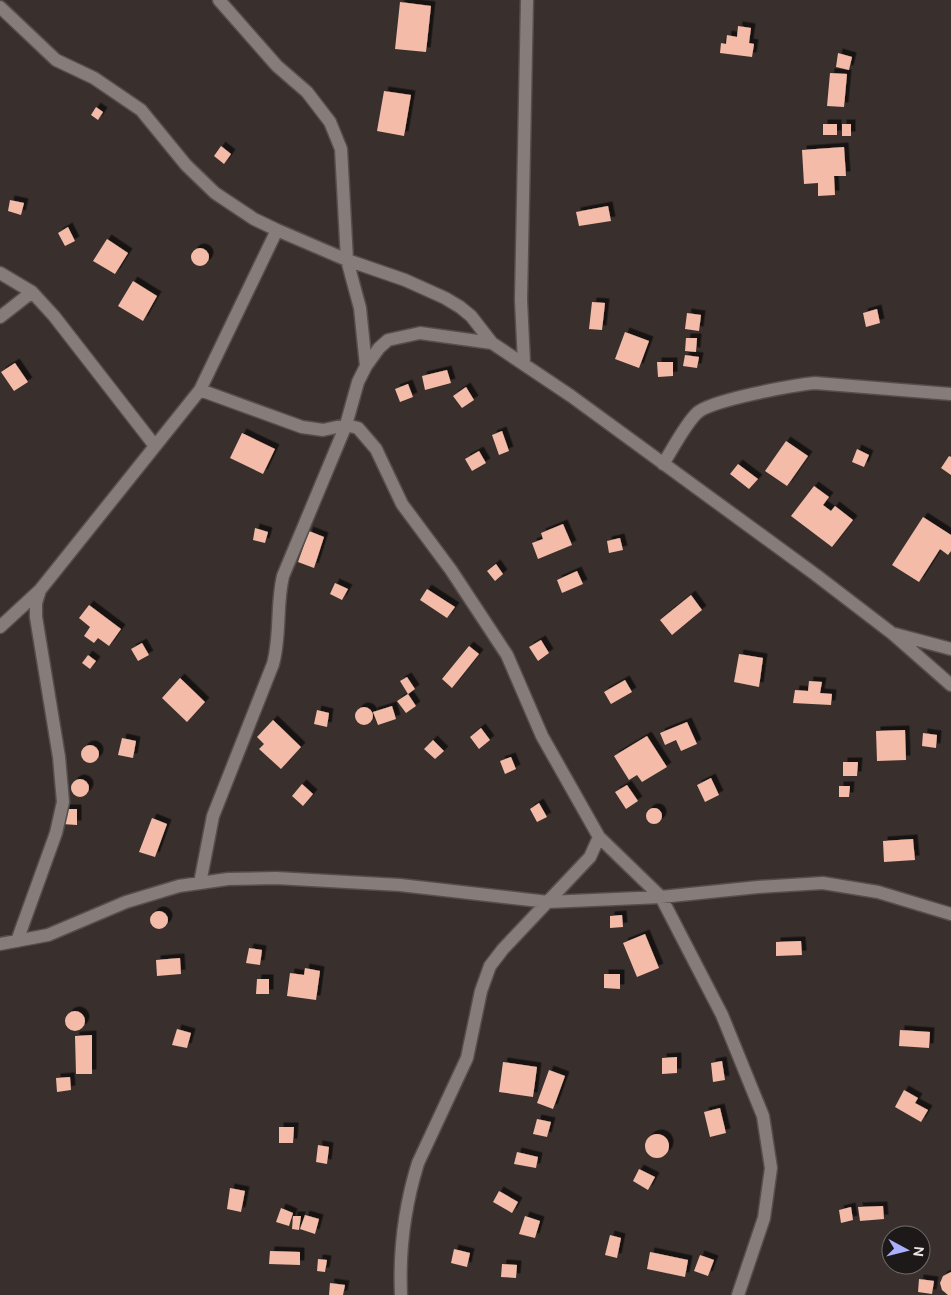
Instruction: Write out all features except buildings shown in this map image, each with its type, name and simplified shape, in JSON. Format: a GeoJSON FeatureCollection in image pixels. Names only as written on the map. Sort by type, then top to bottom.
{"type":"FeatureCollection","features":[{"type":"Feature","properties":{"kind":"street"},"geometry":{"type":"LineString","coordinates":[[219,0],[277,66],[307,92],[330,122],[341,149],[347,260],[360,308],[366,366]]}},
{"type":"Feature","properties":{"kind":"street"},"geometry":{"type":"LineString","coordinates":[[524,363],[521,300],[527,0]]}},
{"type":"Feature","properties":{"kind":"street"},"geometry":{"type":"LineString","coordinates":[[0,7],[56,60],[94,78],[141,110],[186,165],[216,192],[254,219],[277,230],[347,260],[405,280],[445,298],[471,316],[492,343],[524,363],[893,634],[951,685]]}},
{"type":"Feature","properties":{"kind":"street"},"geometry":{"type":"LineString","coordinates":[[0,627],[40,590],[200,390],[277,230]]}},
{"type":"Feature","properties":{"kind":"street"},"geometry":{"type":"LineString","coordinates":[[0,273],[32,292],[84,352],[155,446]]}},
{"type":"Feature","properties":{"kind":"street"},"geometry":{"type":"LineString","coordinates":[[0,317],[32,292]]}},
{"type":"Feature","properties":{"kind":"street"},"geometry":{"type":"LineString","coordinates":[[200,883],[213,816],[274,658],[279,592],[283,576],[346,425],[358,382],[366,366],[388,340],[401,336],[420,334],[492,343]]}},
{"type":"Feature","properties":{"kind":"street"},"geometry":{"type":"LineString","coordinates":[[663,464],[692,420],[707,406],[799,384],[815,383],[951,394]]}},
{"type":"Feature","properties":{"kind":"street"},"geometry":{"type":"LineString","coordinates":[[200,390],[302,427],[323,430],[346,425],[358,428],[376,449],[402,504],[451,570],[507,655],[542,736],[599,837],[661,897],[722,1015],[764,1116],[771,1168],[764,1218],[738,1295]]}},
{"type":"Feature","properties":{"kind":"street"},"geometry":{"type":"LineString","coordinates":[[17,941],[56,833],[63,802],[59,757],[36,617],[36,603],[40,590]]}},
{"type":"Feature","properties":{"kind":"street"},"geometry":{"type":"LineString","coordinates":[[893,634],[951,649]]}},
{"type":"Feature","properties":{"kind":"street"},"geometry":{"type":"LineString","coordinates":[[401,1295],[403,1233],[413,1180],[418,1163],[466,1058],[481,991],[490,966],[503,949],[590,857],[599,837]]}},
{"type":"Feature","properties":{"kind":"street"},"geometry":{"type":"LineString","coordinates":[[0,944],[48,935],[126,902],[179,886],[228,879],[276,878],[400,885],[548,902],[661,897],[823,883],[878,892],[951,914]]}}]}
